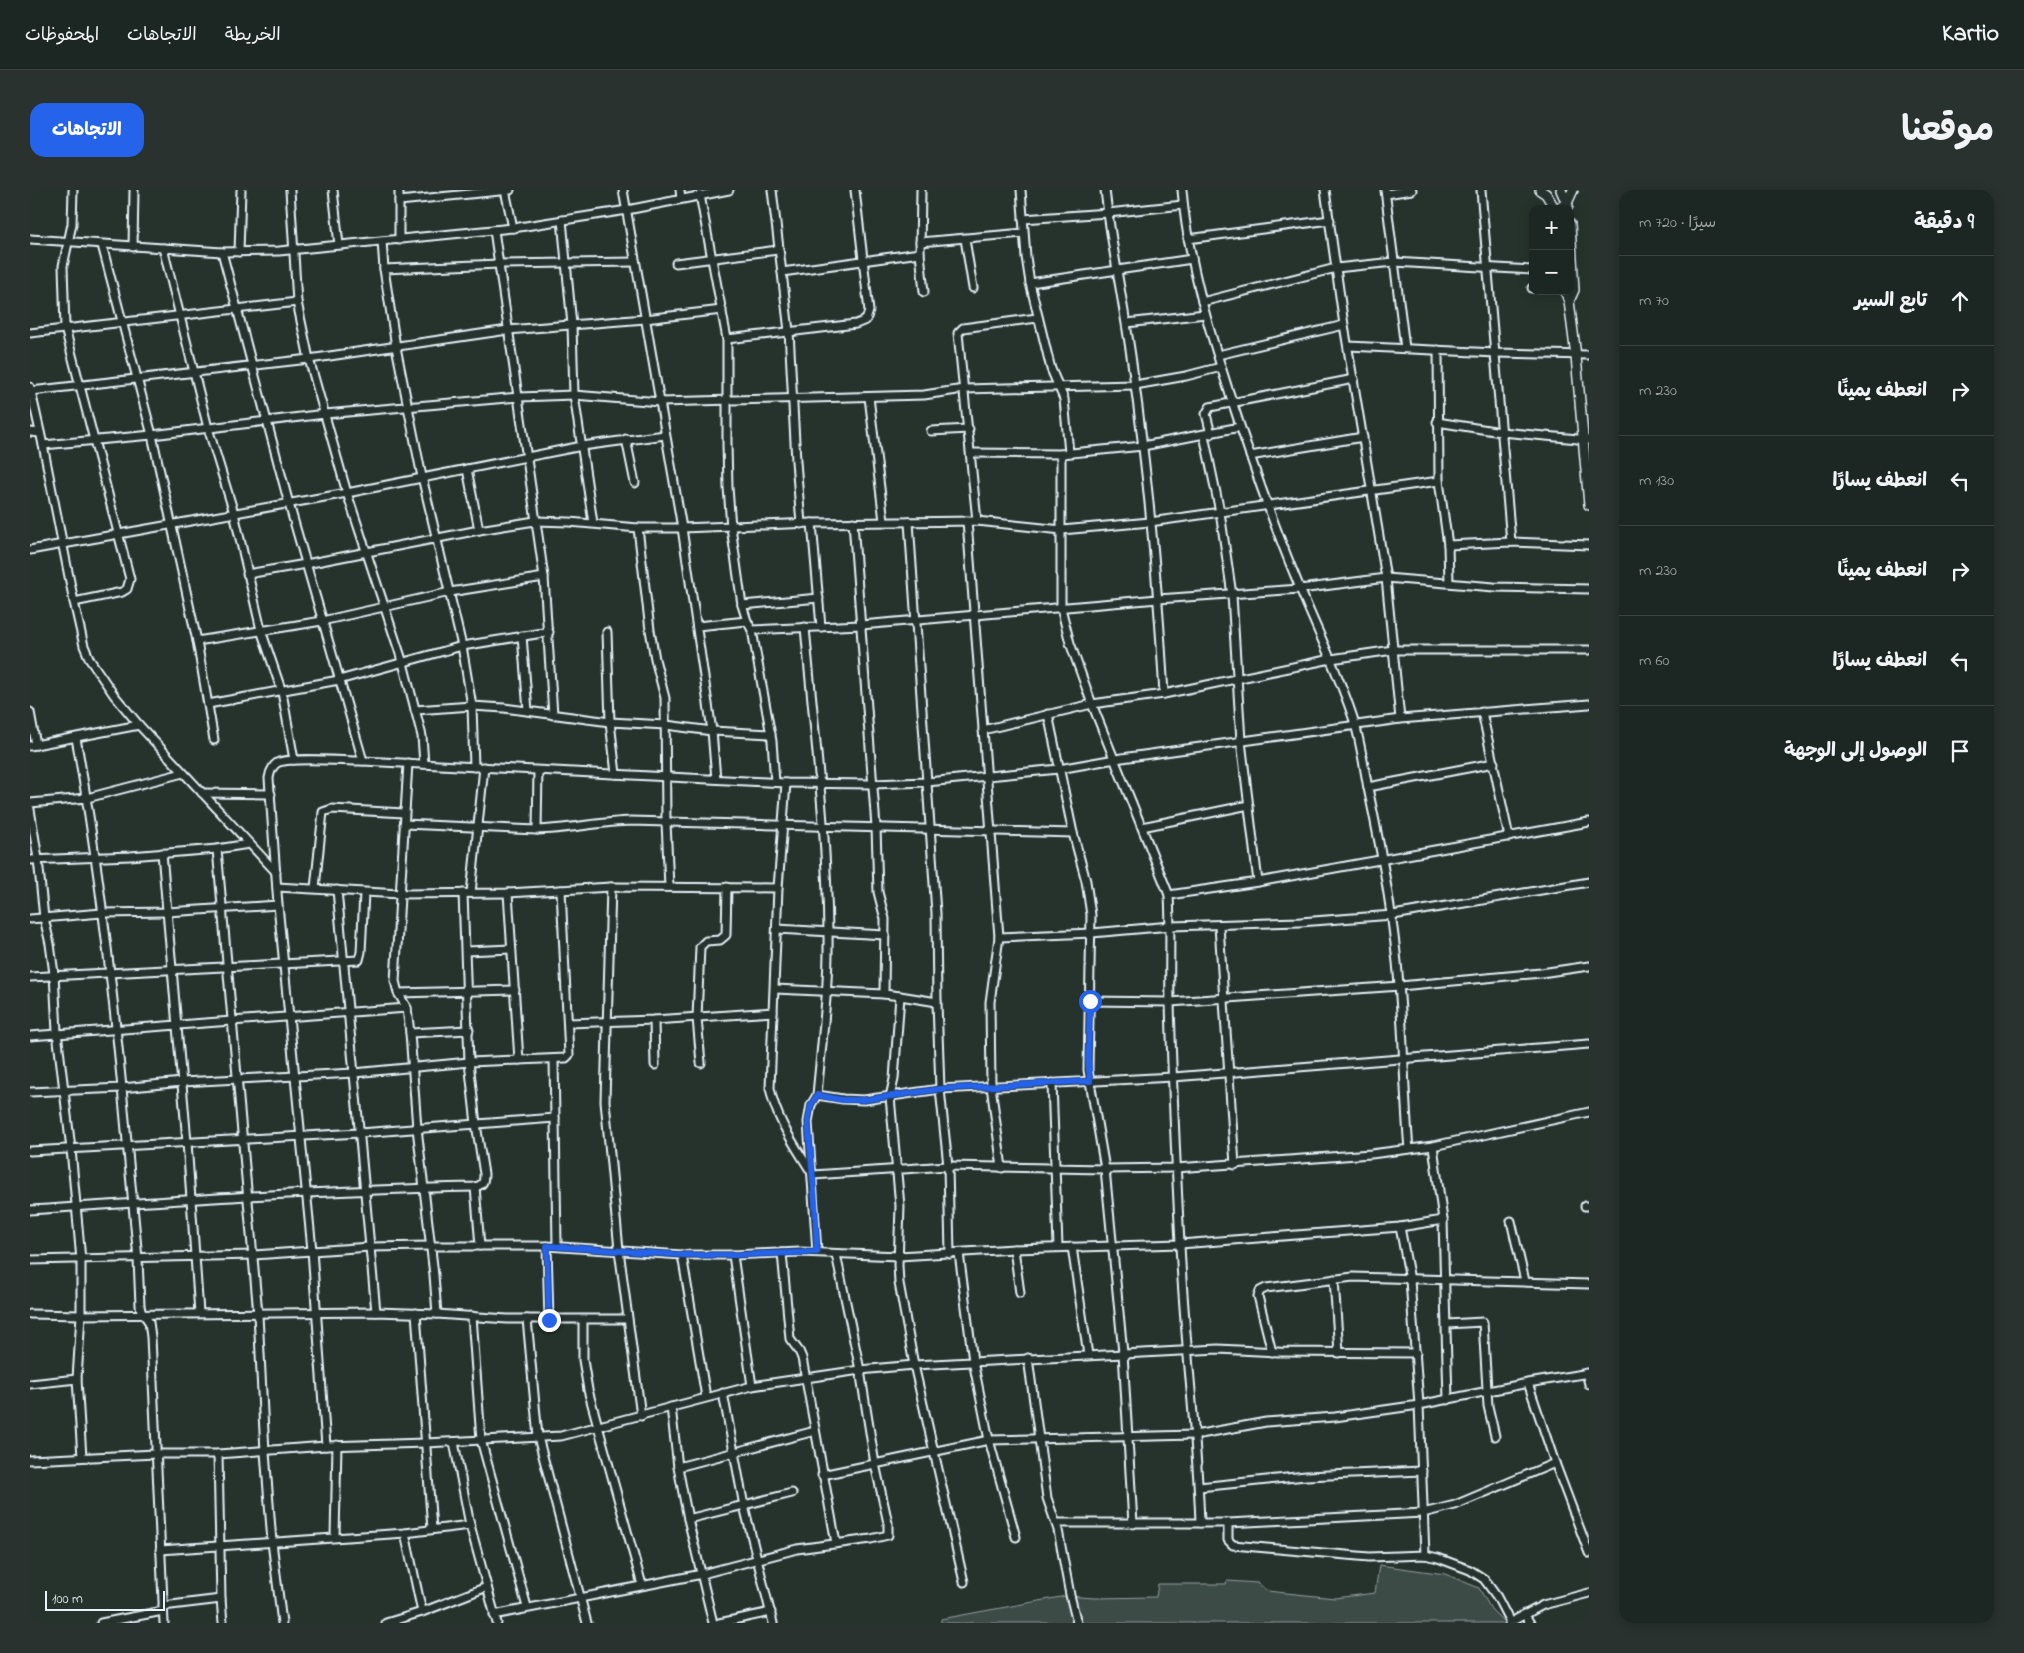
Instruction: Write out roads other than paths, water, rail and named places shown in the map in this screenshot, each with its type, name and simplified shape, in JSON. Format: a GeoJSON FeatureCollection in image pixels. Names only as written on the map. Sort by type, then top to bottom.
{"type":"FeatureCollection","features":[{"type":"Feature","properties":{"kind":"street"},"geometry":{"type":"LineString","coordinates":[[73,190],[72,224],[63,266],[65,328],[130,579],[127,589],[122,592],[74,602]]}},
{"type":"Feature","properties":{"kind":"street"},"geometry":{"type":"LineString","coordinates":[[133,247],[134,190]]}},
{"type":"Feature","properties":{"kind":"street"},"geometry":{"type":"LineString","coordinates":[[239,252],[241,190]]}},
{"type":"Feature","properties":{"kind":"street"},"geometry":{"type":"LineString","coordinates":[[290,190],[297,302],[309,359],[347,493],[403,663],[422,736],[424,764]]}},
{"type":"Feature","properties":{"kind":"street"},"geometry":{"type":"LineString","coordinates":[[334,190],[339,245]]}},
{"type":"Feature","properties":{"kind":"street"},"geometry":{"type":"LineString","coordinates":[[399,190],[400,240]]}},
{"type":"Feature","properties":{"kind":"street"},"geometry":{"type":"LineString","coordinates":[[399,201],[507,190],[513,228]]}},
{"type":"Feature","properties":{"kind":"street"},"geometry":{"type":"LineString","coordinates":[[623,190],[682,528],[712,731],[716,779]]}},
{"type":"Feature","properties":{"kind":"street"},"geometry":{"type":"LineString","coordinates":[[680,190],[681,199]]}},
{"type":"Feature","properties":{"kind":"street"},"geometry":{"type":"LineString","coordinates":[[30,239],[222,252],[293,249],[513,228],[628,210],[727,190]]}},
{"type":"Feature","properties":{"kind":"street"},"geometry":{"type":"LineString","coordinates":[[772,190],[789,331],[801,524]]}},
{"type":"Feature","properties":{"kind":"street"},"geometry":{"type":"LineString","coordinates":[[727,339],[856,324],[866,320],[869,311],[855,190]]}},
{"type":"Feature","properties":{"kind":"street"},"geometry":{"type":"LineString","coordinates":[[922,190],[920,253],[924,292]]}},
{"type":"Feature","properties":{"kind":"street"},"geometry":{"type":"LineString","coordinates":[[1021,190],[1030,283],[1037,318],[1051,369],[1066,406],[1061,608],[1070,643],[1092,704],[1169,895],[1171,926],[1170,1002],[1176,1168],[1186,1350],[1195,1435],[1200,1523]]}},
{"type":"Feature","properties":{"kind":"street"},"geometry":{"type":"LineString","coordinates":[[1106,190],[1116,270],[1127,323],[1135,384],[1158,599],[1164,694]]}},
{"type":"Feature","properties":{"kind":"street"},"geometry":{"type":"LineString","coordinates":[[1182,190],[1188,239],[1202,302],[1240,427],[1266,504],[1300,590],[1331,659],[1355,725],[1384,860],[1393,915],[1400,986],[1409,1149]]}},
{"type":"Feature","properties":{"kind":"street"},"geometry":{"type":"LineString","coordinates":[[1325,190],[1344,325],[1386,578],[1400,719]]}},
{"type":"Feature","properties":{"kind":"street"},"geometry":{"type":"LineString","coordinates":[[1405,348],[1385,192],[1412,190]]}},
{"type":"Feature","properties":{"kind":"street"},"geometry":{"type":"LineString","coordinates":[[1482,190],[1511,542]]}},
{"type":"Feature","properties":{"kind":"street"},"geometry":{"type":"LineString","coordinates":[[1561,190],[1568,205]]}},
{"type":"Feature","properties":{"kind":"street"},"geometry":{"type":"LineString","coordinates":[[1568,205],[1573,190]]}},
{"type":"Feature","properties":{"kind":"street"},"geometry":{"type":"LineString","coordinates":[[1547,191],[1554,205]]}},
{"type":"Feature","properties":{"kind":"street"},"geometry":{"type":"LineString","coordinates":[[700,195],[727,339],[726,444],[731,527],[742,605],[752,630],[771,734],[775,782]]}},
{"type":"Feature","properties":{"kind":"street"},"geometry":{"type":"LineString","coordinates":[[1023,219],[1183,205]]}},
{"type":"Feature","properties":{"kind":"street"},"geometry":{"type":"LineString","coordinates":[[562,220],[572,325],[574,394],[593,523]]}},
{"type":"Feature","properties":{"kind":"street"},"geometry":{"type":"LineString","coordinates":[[1188,239],[1330,220]]}},
{"type":"Feature","properties":{"kind":"street"},"geometry":{"type":"LineString","coordinates":[[494,230],[544,577],[553,715]]}},
{"type":"Feature","properties":{"kind":"street"},"geometry":{"type":"LineString","coordinates":[[920,242],[1024,233]]}},
{"type":"Feature","properties":{"kind":"street"},"geometry":{"type":"LineString","coordinates":[[965,239],[973,288]]}},
{"type":"Feature","properties":{"kind":"street"},"geometry":{"type":"LineString","coordinates":[[382,241],[384,269],[396,347],[422,477],[462,646],[472,706],[474,766]]}},
{"type":"Feature","properties":{"kind":"street"},"geometry":{"type":"LineString","coordinates":[[102,244],[138,379],[172,523],[197,641],[214,740]]}},
{"type":"Feature","properties":{"kind":"street"},"geometry":{"type":"LineString","coordinates":[[163,248],[208,428],[234,513],[261,630],[282,692],[294,760]]}},
{"type":"Feature","properties":{"kind":"street"},"geometry":{"type":"LineString","coordinates":[[676,263],[778,250]]}},
{"type":"Feature","properties":{"kind":"street"},"geometry":{"type":"LineString","coordinates":[[222,252],[289,504],[363,761]]}},
{"type":"Feature","properties":{"kind":"street"},"geometry":{"type":"LineString","coordinates":[[782,272],[920,253]]}},
{"type":"Feature","properties":{"kind":"street"},"geometry":{"type":"LineString","coordinates":[[1030,283],[1192,259]]}},
{"type":"Feature","properties":{"kind":"street"},"geometry":{"type":"LineString","coordinates":[[384,269],[499,264],[635,262]]}},
{"type":"Feature","properties":{"kind":"street"},"geometry":{"type":"LineString","coordinates":[[1202,302],[1336,268],[1394,262],[1529,270]]}},
{"type":"Feature","properties":{"kind":"street"},"geometry":{"type":"LineString","coordinates":[[1570,295],[1586,440],[1589,505]]}},
{"type":"Feature","properties":{"kind":"street"},"geometry":{"type":"LineString","coordinates":[[30,333],[297,302]]}},
{"type":"Feature","properties":{"kind":"street"},"geometry":{"type":"LineString","coordinates":[[276,872],[139,725],[114,695],[90,660],[84,646],[74,602],[44,445],[30,389],[194,373],[309,359],[508,330],[645,319],[722,310]]}},
{"type":"Feature","properties":{"kind":"street"},"geometry":{"type":"LineString","coordinates":[[1127,323],[1205,314]]}},
{"type":"Feature","properties":{"kind":"street"},"geometry":{"type":"LineString","coordinates":[[977,521],[972,453],[958,343],[960,330],[1037,318]]}},
{"type":"Feature","properties":{"kind":"street"},"geometry":{"type":"LineString","coordinates":[[1218,355],[1344,325]]}},
{"type":"Feature","properties":{"kind":"street"},"geometry":{"type":"LineString","coordinates":[[1348,346],[1589,355]]}},
{"type":"Feature","properties":{"kind":"street"},"geometry":{"type":"LineString","coordinates":[[1438,350],[1437,422],[1439,481],[1448,545],[1449,582]]}},
{"type":"Feature","properties":{"kind":"street"},"geometry":{"type":"LineString","coordinates":[[44,445],[152,435],[325,414],[574,394],[660,402],[924,395],[964,388],[1135,384],[1186,376],[1221,367]]}},
{"type":"Feature","properties":{"kind":"street"},"geometry":{"type":"LineString","coordinates":[[1258,882],[1241,741],[1232,595],[1206,414],[1207,409],[1354,379]]}},
{"type":"Feature","properties":{"kind":"street"},"geometry":{"type":"LineString","coordinates":[[870,397],[884,521]]}},
{"type":"Feature","properties":{"kind":"street"},"geometry":{"type":"LineString","coordinates":[[1437,422],[1501,432],[1586,440]]}},
{"type":"Feature","properties":{"kind":"street"},"geometry":{"type":"LineString","coordinates":[[972,453],[1065,453],[1142,446],[1208,435],[1240,427]]}},
{"type":"Feature","properties":{"kind":"street"},"geometry":{"type":"LineString","coordinates":[[932,431],[969,429]]}},
{"type":"Feature","properties":{"kind":"street"},"geometry":{"type":"LineString","coordinates":[[30,432],[40,433]]}},
{"type":"Feature","properties":{"kind":"street"},"geometry":{"type":"LineString","coordinates":[[30,550],[172,523],[289,504],[582,446],[665,434]]}},
{"type":"Feature","properties":{"kind":"street"},"geometry":{"type":"LineString","coordinates":[[1250,456],[1363,437]]}},
{"type":"Feature","properties":{"kind":"street"},"geometry":{"type":"LineString","coordinates":[[626,439],[635,483]]}},
{"type":"Feature","properties":{"kind":"street"},"geometry":{"type":"LineString","coordinates":[[467,469],[480,530]]}},
{"type":"Feature","properties":{"kind":"street"},"geometry":{"type":"LineString","coordinates":[[247,574],[535,521],[593,523],[638,528],[682,528],[884,521],[977,521],[1062,530],[1150,522],[1266,504],[1439,481]]}},
{"type":"Feature","properties":{"kind":"street"},"geometry":{"type":"LineString","coordinates":[[967,521],[999,937],[990,1002],[991,1086],[1002,1168]]}},
{"type":"Feature","properties":{"kind":"street"},"geometry":{"type":"LineString","coordinates":[[853,522],[876,827],[878,892],[886,920],[884,994]]}},
{"type":"Feature","properties":{"kind":"street"},"geometry":{"type":"LineString","coordinates":[[909,522],[936,913],[940,1089],[948,1166],[950,1254]]}},
{"type":"Feature","properties":{"kind":"street"},"geometry":{"type":"LineString","coordinates":[[812,523],[821,627]]}},
{"type":"Feature","properties":{"kind":"street"},"geometry":{"type":"LineString","coordinates":[[638,528],[650,630],[655,659],[666,698],[666,822],[669,887]]}},
{"type":"Feature","properties":{"kind":"street"},"geometry":{"type":"LineString","coordinates":[[1448,545],[1511,542],[1589,545]]}},
{"type":"Feature","properties":{"kind":"street"},"geometry":{"type":"LineString","coordinates":[[197,641],[322,621],[450,592],[544,577]]}},
{"type":"Feature","properties":{"kind":"street"},"geometry":{"type":"LineString","coordinates":[[752,630],[861,625],[1158,599],[1300,590],[1386,578],[1494,587],[1589,589]]}},
{"type":"Feature","properties":{"kind":"street"},"geometry":{"type":"LineString","coordinates":[[742,605],[819,598]]}},
{"type":"Feature","properties":{"kind":"street"},"geometry":{"type":"LineString","coordinates":[[697,626],[747,620]]}},
{"type":"Feature","properties":{"kind":"street"},"geometry":{"type":"LineString","coordinates":[[805,627],[823,826],[828,933],[827,991],[817,1095],[811,1105],[808,1117],[817,1252]]}},
{"type":"Feature","properties":{"kind":"street"},"geometry":{"type":"LineString","coordinates":[[208,704],[282,692],[339,680],[462,646],[549,632]]}},
{"type":"Feature","properties":{"kind":"street"},"geometry":{"type":"LineString","coordinates":[[607,632],[610,722],[616,774]]}},
{"type":"Feature","properties":{"kind":"street"},"geometry":{"type":"LineString","coordinates":[[522,636],[528,712]]}},
{"type":"Feature","properties":{"kind":"street"},"geometry":{"type":"LineString","coordinates":[[983,730],[1092,704],[1164,694],[1331,659],[1393,650],[1589,650]]}},
{"type":"Feature","properties":{"kind":"street"},"geometry":{"type":"LineString","coordinates":[[326,1446],[312,1250],[278,905],[269,778],[273,766],[278,762],[294,760],[363,761],[786,783],[873,784],[927,782],[1058,769],[1114,759],[1400,719],[1589,704]]}},
{"type":"Feature","properties":{"kind":"street"},"geometry":{"type":"LineString","coordinates":[[415,710],[472,706],[610,722],[771,734]]}},
{"type":"Feature","properties":{"kind":"street"},"geometry":{"type":"LineString","coordinates":[[30,712],[33,746],[139,725]]}},
{"type":"Feature","properties":{"kind":"street"},"geometry":{"type":"LineString","coordinates":[[1482,712],[1509,837]]}},
{"type":"Feature","properties":{"kind":"street"},"geometry":{"type":"LineString","coordinates":[[1048,714],[1058,769],[1086,881],[1092,933],[1088,1060],[1105,1169],[1123,1354],[1133,1524]]}},
{"type":"Feature","properties":{"kind":"street"},"geometry":{"type":"LineString","coordinates":[[76,738],[87,798],[102,913],[112,972],[138,1259],[140,1305],[143,1314],[149,1322],[151,1337],[164,1623]]}},
{"type":"Feature","properties":{"kind":"street"},"geometry":{"type":"LineString","coordinates":[[408,763],[394,981],[398,993],[407,1008],[417,1128],[437,1314]]}},
{"type":"Feature","properties":{"kind":"street"},"geometry":{"type":"LineString","coordinates":[[1368,787],[1494,763]]}},
{"type":"Feature","properties":{"kind":"street"},"geometry":{"type":"LineString","coordinates":[[471,893],[484,767]]}},
{"type":"Feature","properties":{"kind":"street"},"geometry":{"type":"LineString","coordinates":[[537,830],[538,771]]}},
{"type":"Feature","properties":{"kind":"street"},"geometry":{"type":"LineString","coordinates":[[30,803],[87,798],[183,773]]}},
{"type":"Feature","properties":{"kind":"street"},"geometry":{"type":"LineString","coordinates":[[786,783],[778,888],[770,1079],[772,1098],[783,1126],[813,1175]]}},
{"type":"Feature","properties":{"kind":"street"},"geometry":{"type":"LineString","coordinates":[[202,793],[271,794]]}},
{"type":"Feature","properties":{"kind":"street"},"geometry":{"type":"LineString","coordinates":[[1142,827],[1249,806]]}},
{"type":"Feature","properties":{"kind":"street"},"geometry":{"type":"LineString","coordinates":[[30,809],[38,859],[44,918],[54,974],[57,1032],[71,1149],[81,1260],[81,1315],[76,1379],[82,1457]]}},
{"type":"Feature","properties":{"kind":"street"},"geometry":{"type":"LineString","coordinates":[[315,888],[324,812],[332,809],[404,814]]}},
{"type":"Feature","properties":{"kind":"street"},"geometry":{"type":"LineString","coordinates":[[404,824],[537,830],[603,822],[666,822],[1073,833]]}},
{"type":"Feature","properties":{"kind":"street"},"geometry":{"type":"LineString","coordinates":[[1169,895],[1258,882],[1589,822]]}},
{"type":"Feature","properties":{"kind":"street"},"geometry":{"type":"LineString","coordinates":[[30,860],[162,854],[249,844]]}},
{"type":"Feature","properties":{"kind":"street"},"geometry":{"type":"LineString","coordinates":[[217,849],[254,1255],[272,1542],[282,1623]]}},
{"type":"Feature","properties":{"kind":"street"},"geometry":{"type":"LineString","coordinates":[[162,854],[187,1142],[199,1313]]}},
{"type":"Feature","properties":{"kind":"street"},"geometry":{"type":"LineString","coordinates":[[999,937],[1393,915],[1589,882]]}},
{"type":"Feature","properties":{"kind":"street"},"geometry":{"type":"LineString","coordinates":[[277,887],[400,894],[508,893],[611,887],[778,888]]}},
{"type":"Feature","properties":{"kind":"street"},"geometry":{"type":"LineString","coordinates":[[611,887],[604,1102],[618,1250],[641,1416]]}},
{"type":"Feature","properties":{"kind":"street"},"geometry":{"type":"LineString","coordinates":[[701,1063],[697,1018],[700,948],[703,942],[720,940],[726,935],[728,887]]}},
{"type":"Feature","properties":{"kind":"street"},"geometry":{"type":"LineString","coordinates":[[337,890],[376,1312]]}},
{"type":"Feature","properties":{"kind":"street"},"geometry":{"type":"LineString","coordinates":[[30,1092],[296,1077],[469,1062],[565,1059],[569,1055],[561,890]]}},
{"type":"Feature","properties":{"kind":"street"},"geometry":{"type":"LineString","coordinates":[[30,977],[54,974],[284,962],[357,960],[360,959],[364,893]]}},
{"type":"Feature","properties":{"kind":"street"},"geometry":{"type":"LineString","coordinates":[[30,1210],[191,1199],[366,1190],[475,1187],[482,1185],[484,1179],[469,1062],[468,990],[463,893]]}},
{"type":"Feature","properties":{"kind":"street"},"geometry":{"type":"LineString","coordinates":[[508,893],[519,1060]]}},
{"type":"Feature","properties":{"kind":"street"},"geometry":{"type":"LineString","coordinates":[[30,919],[102,913],[167,912],[278,905]]}},
{"type":"Feature","properties":{"kind":"street"},"geometry":{"type":"LineString","coordinates":[[1219,926],[1235,1165]]}},
{"type":"Feature","properties":{"kind":"street"},"geometry":{"type":"LineString","coordinates":[[777,930],[886,935]]}},
{"type":"Feature","properties":{"kind":"street"},"geometry":{"type":"LineString","coordinates":[[466,951],[511,949]]}},
{"type":"Feature","properties":{"kind":"street"},"geometry":{"type":"LineString","coordinates":[[1090,1001],[1170,1002],[1400,986],[1541,973],[1589,966]]}},
{"type":"Feature","properties":{"kind":"street"},"geometry":{"type":"LineString","coordinates":[[775,988],[884,994],[937,1002]]}},
{"type":"Feature","properties":{"kind":"street"},"geometry":{"type":"LineString","coordinates":[[398,993],[515,990]]}},
{"type":"Feature","properties":{"kind":"street"},"geometry":{"type":"LineString","coordinates":[[900,996],[894,1080],[890,1097],[900,1206],[898,1278],[914,1364],[964,1582]]}},
{"type":"Feature","properties":{"kind":"street"},"geometry":{"type":"LineString","coordinates":[[30,1036],[57,1032],[176,1026],[407,1008]]}},
{"type":"Feature","properties":{"kind":"street"},"geometry":{"type":"LineString","coordinates":[[568,1023],[697,1018],[773,1012]]}},
{"type":"Feature","properties":{"kind":"street"},"geometry":{"type":"LineString","coordinates":[[654,1020],[655,1065]]}},
{"type":"Feature","properties":{"kind":"street"},"geometry":{"type":"LineString","coordinates":[[410,1033],[468,1030]]}},
{"type":"Feature","properties":{"kind":"street"},"geometry":{"type":"LineString","coordinates":[[817,1095],[854,1100],[890,1097],[940,1089],[1173,1076],[1403,1060],[1589,1044]]}},
{"type":"Feature","properties":{"kind":"street"},"geometry":{"type":"LineString","coordinates":[[554,1060],[557,1246]]}},
{"type":"Feature","properties":{"kind":"street"},"geometry":{"type":"LineString","coordinates":[[1052,1083],[1058,1248]]}},
{"type":"Feature","properties":{"kind":"street"},"geometry":{"type":"LineString","coordinates":[[813,1175],[948,1166],[1055,1169],[1176,1168],[1372,1154],[1433,1146],[1589,1112]]}},
{"type":"Feature","properties":{"kind":"street"},"geometry":{"type":"LineString","coordinates":[[30,1151],[301,1136],[555,1118]]}},
{"type":"Feature","properties":{"kind":"street"},"geometry":{"type":"LineString","coordinates":[[1433,1146],[1443,1220],[1448,1400]]}},
{"type":"Feature","properties":{"kind":"street"},"geometry":{"type":"LineString","coordinates":[[475,1187],[480,1246]]}},
{"type":"Feature","properties":{"kind":"street"},"geometry":{"type":"LineString","coordinates":[[30,1260],[254,1255],[370,1247],[430,1246],[557,1246],[682,1255],[817,1252],[899,1256],[1014,1249],[1180,1244],[1400,1227],[1443,1220]]}},
{"type":"Feature","properties":{"kind":"street"},"geometry":{"type":"LineString","coordinates":[[1511,1221],[1525,1281]]}},
{"type":"Feature","properties":{"kind":"street"},"geometry":{"type":"LineString","coordinates":[[1400,1227],[1410,1280],[1416,1352],[1425,1555]]}},
{"type":"Feature","properties":{"kind":"street"},"geometry":{"type":"LineString","coordinates":[[547,1246],[549,1320]]}},
{"type":"Feature","properties":{"kind":"street"},"geometry":{"type":"LineString","coordinates":[[1072,1247],[1088,1355]]}},
{"type":"Feature","properties":{"kind":"street"},"geometry":{"type":"LineString","coordinates":[[1014,1249],[1020,1293]]}},
{"type":"Feature","properties":{"kind":"street"},"geometry":{"type":"LineString","coordinates":[[782,1253],[790,1339],[801,1354],[836,1543]]}},
{"type":"Feature","properties":{"kind":"street"},"geometry":{"type":"LineString","coordinates":[[959,1253],[973,1361],[989,1440],[1016,1537]]}},
{"type":"Feature","properties":{"kind":"street"},"geometry":{"type":"LineString","coordinates":[[494,1615],[642,1584],[702,1574],[797,1549],[888,1535],[888,1523],[875,1464],[860,1370],[836,1254]]}},
{"type":"Feature","properties":{"kind":"street"},"geometry":{"type":"LineString","coordinates":[[682,1255],[706,1398]]}},
{"type":"Feature","properties":{"kind":"street"},"geometry":{"type":"LineString","coordinates":[[733,1255],[752,1386]]}},
{"type":"Feature","properties":{"kind":"street"},"geometry":{"type":"LineString","coordinates":[[1272,1352],[1258,1296],[1260,1291],[1266,1288],[1334,1279],[1361,1278],[1589,1284]]}},
{"type":"Feature","properties":{"kind":"street"},"geometry":{"type":"LineString","coordinates":[[1334,1279],[1339,1353]]}},
{"type":"Feature","properties":{"kind":"street"},"geometry":{"type":"LineString","coordinates":[[30,1314],[376,1312],[549,1320],[627,1319]]}},
{"type":"Feature","properties":{"kind":"street"},"geometry":{"type":"LineString","coordinates":[[416,1313],[432,1529]]}},
{"type":"Feature","properties":{"kind":"street"},"geometry":{"type":"LineString","coordinates":[[472,1316],[481,1440],[527,1607]]}},
{"type":"Feature","properties":{"kind":"street"},"geometry":{"type":"LineString","coordinates":[[527,1319],[538,1438],[587,1623]]}},
{"type":"Feature","properties":{"kind":"street"},"geometry":{"type":"LineString","coordinates":[[583,1320],[585,1373],[598,1428],[642,1584]]}},
{"type":"Feature","properties":{"kind":"street"},"geometry":{"type":"LineString","coordinates":[[1447,1324],[1483,1322],[1487,1393],[1495,1436]]}},
{"type":"Feature","properties":{"kind":"street"},"geometry":{"type":"LineString","coordinates":[[30,1460],[156,1454],[265,1452],[337,1445],[426,1444],[561,1436],[598,1428],[752,1386],[914,1364],[1218,1349],[1272,1352],[1416,1352]]}},
{"type":"Feature","properties":{"kind":"street"},"geometry":{"type":"LineString","coordinates":[[1028,1358],[1047,1498],[1056,1523],[1070,1595],[1078,1623]]}},
{"type":"Feature","properties":{"kind":"street"},"geometry":{"type":"LineString","coordinates":[[822,1475],[989,1440],[1195,1435],[1266,1422],[1335,1417],[1419,1405],[1588,1373],[1589,1384]]}},
{"type":"Feature","properties":{"kind":"street"},"geometry":{"type":"LineString","coordinates":[[30,1384],[76,1379]]}},
{"type":"Feature","properties":{"kind":"street"},"geometry":{"type":"LineString","coordinates":[[1528,1383],[1555,1463],[1589,1553]]}},
{"type":"Feature","properties":{"kind":"street"},"geometry":{"type":"LineString","coordinates":[[723,1393],[744,1506],[773,1623]]}},
{"type":"Feature","properties":{"kind":"street"},"geometry":{"type":"LineString","coordinates":[[671,1407],[678,1467],[688,1519],[713,1623]]}},
{"type":"Feature","properties":{"kind":"street"},"geometry":{"type":"LineString","coordinates":[[678,1467],[815,1431]]}},
{"type":"Feature","properties":{"kind":"street"},"geometry":{"type":"LineString","coordinates":[[454,1442],[470,1525],[497,1623]]}},
{"type":"Feature","properties":{"kind":"street"},"geometry":{"type":"LineString","coordinates":[[335,1537],[337,1445]]}},
{"type":"Feature","properties":{"kind":"street"},"geometry":{"type":"LineString","coordinates":[[218,1454],[223,1623]]}},
{"type":"Feature","properties":{"kind":"street"},"geometry":{"type":"LineString","coordinates":[[1056,1523],[1228,1523],[1423,1513],[1455,1505],[1555,1463]]}},
{"type":"Feature","properties":{"kind":"street"},"geometry":{"type":"LineString","coordinates":[[1199,1486],[1306,1476],[1422,1471]]}},
{"type":"Feature","properties":{"kind":"street"},"geometry":{"type":"LineString","coordinates":[[688,1519],[792,1493]]}},
{"type":"Feature","properties":{"kind":"street"},"geometry":{"type":"LineString","coordinates":[[1228,1523],[1228,1540],[1233,1545],[1369,1557],[1425,1555],[1453,1563],[1484,1579],[1497,1596],[1509,1623],[1556,1600],[1589,1593]]}},
{"type":"Feature","properties":{"kind":"street"},"geometry":{"type":"LineString","coordinates":[[160,1550],[405,1533],[470,1525]]}},
{"type":"Feature","properties":{"kind":"street"},"geometry":{"type":"LineString","coordinates":[[405,1533],[422,1612]]}},
{"type":"Feature","properties":{"kind":"street"},"geometry":{"type":"LineString","coordinates":[[386,1623],[422,1612],[487,1586]]}},
{"type":"Feature","properties":{"kind":"street"},"geometry":{"type":"LineString","coordinates":[[101,1623],[163,1609],[221,1599]]}},
{"type":"Feature","properties":{"kind":"street"},"geometry":{"type":"LineString","coordinates":[[719,1623],[770,1612]]}},
{"type":"Feature","properties":{"kind":"street"},"geometry":{"type":"LineString","coordinates":[[1524,1614],[1530,1623]]}}]}
